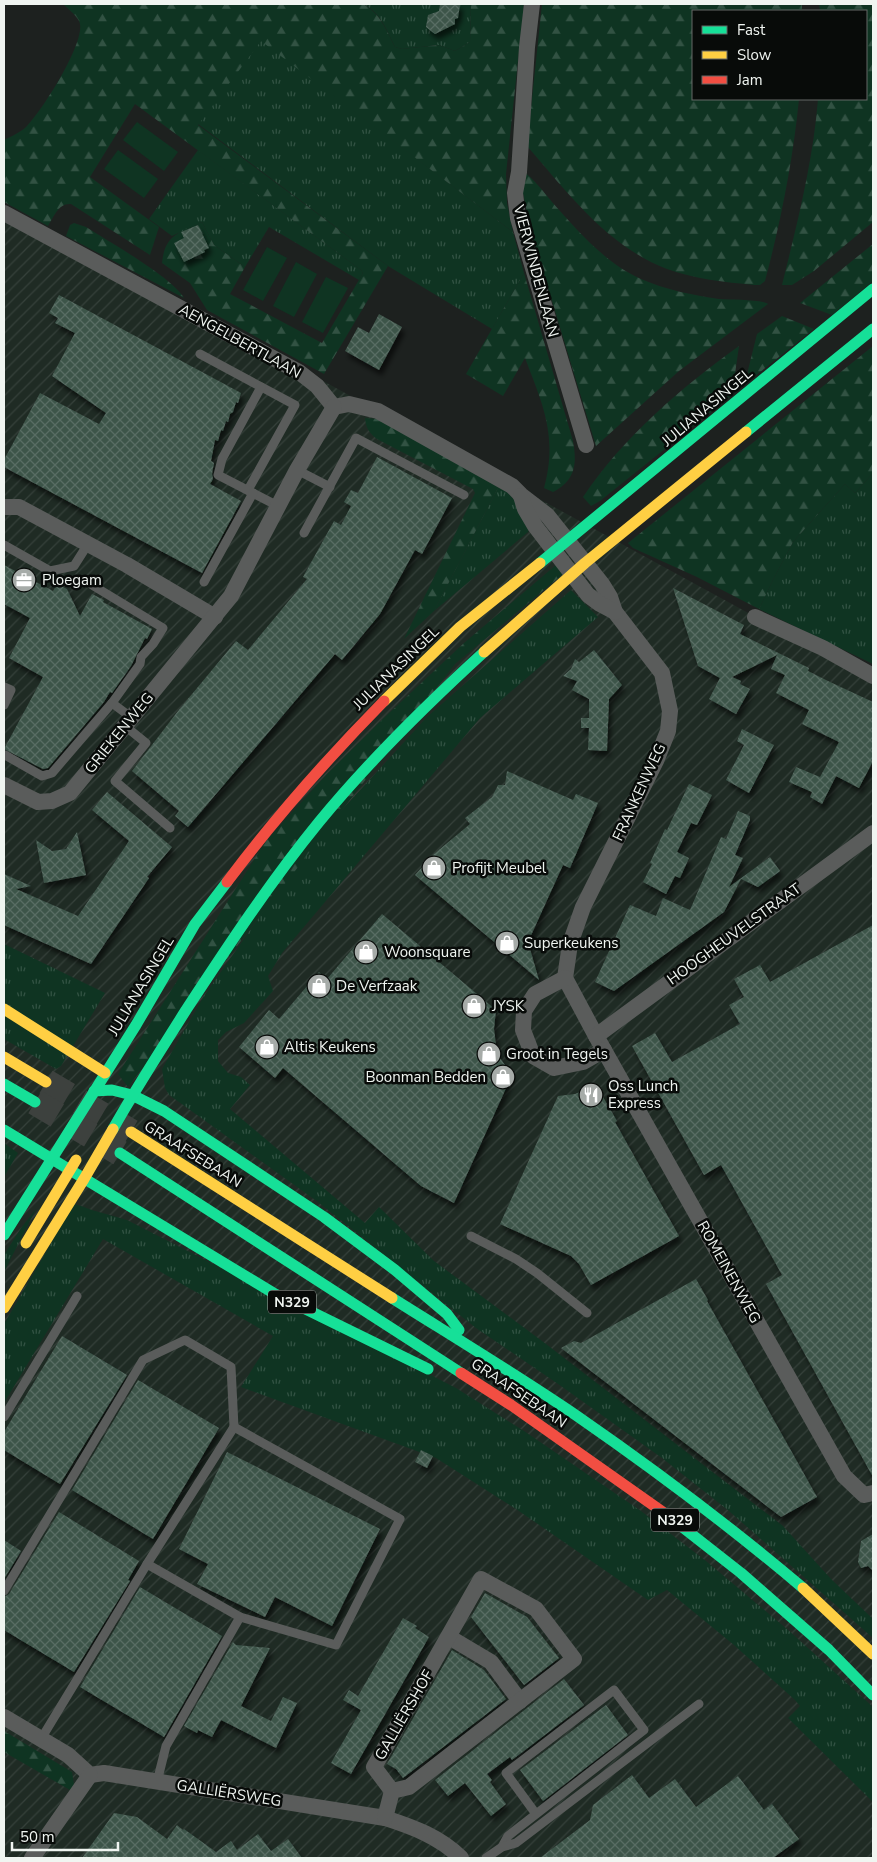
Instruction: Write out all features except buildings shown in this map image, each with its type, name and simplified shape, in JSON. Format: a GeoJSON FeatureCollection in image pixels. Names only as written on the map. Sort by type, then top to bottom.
{"type":"FeatureCollection","features":[{"type":"Feature","properties":{"kind":"main road","name":"JULIANASINGEL"},"geometry":{"type":"LineString","coordinates":[[4,1236],[51,1158],[136,1025],[196,924],[267,829],[358,727],[460,627],[568,541],[873,289]]}},
{"type":"Feature","properties":{"kind":"main road"},"geometry":{"type":"LineString","coordinates":[[4,1308],[84,1179],[132,1095],[239,928],[319,822],[382,751],[441,691],[585,562],[873,329]]}},
{"type":"Feature","properties":{"kind":"main road"},"geometry":{"type":"LineString","coordinates":[[4,1009],[105,1073],[112,1096]]}},
{"type":"Feature","properties":{"kind":"main road"},"geometry":{"type":"LineString","coordinates":[[4,1057],[46,1082]]}},
{"type":"Feature","properties":{"kind":"main road"},"geometry":{"type":"LineString","coordinates":[[4,1084],[35,1102]]}},
{"type":"Feature","properties":{"kind":"main road","name":"N329"},"geometry":{"type":"LineString","coordinates":[[94,1091],[112,1096],[132,1095],[164,1111],[316,1211],[387,1264],[447,1314],[479,1354]]}},
{"type":"Feature","properties":{"kind":"main road","name":"N329"},"geometry":{"type":"LineString","coordinates":[[4,1130],[275,1294],[443,1376],[511,1405]]}},
{"type":"Feature","properties":{"kind":"main road","name":"GRAAFSEBAAN"},"geometry":{"type":"LineString","coordinates":[[131,1132],[576,1416],[698,1502],[853,1633],[873,1654]]}},
{"type":"Feature","properties":{"kind":"main road","name":"GRAAFSEBAAN"},"geometry":{"type":"LineString","coordinates":[[120,1153],[511,1405],[675,1520],[741,1573],[828,1650],[873,1696]]}},
{"type":"Feature","properties":{"kind":"main road"},"geometry":{"type":"LineString","coordinates":[[18,1255],[80,1154]]}},
{"type":"Feature","properties":{"kind":"street","name":"VIERWINDENLAAN"},"geometry":{"type":"LineString","coordinates":[[532,4],[527,47],[519,172],[515,193],[518,218],[586,445]]}},
{"type":"Feature","properties":{"kind":"street","name":"AENGELBERTLAAN"},"geometry":{"type":"LineString","coordinates":[[4,213],[299,372],[317,386],[334,407]]}},
{"type":"Feature","properties":{"kind":"street"},"geometry":{"type":"LineString","coordinates":[[334,407],[350,404],[378,411],[502,479],[547,515],[568,541]]}},
{"type":"Feature","properties":{"kind":"street","name":"GRIEKENWEG"},"geometry":{"type":"LineString","coordinates":[[4,785],[38,802],[52,801],[70,793],[215,618],[231,596],[297,470],[334,407]]}},
{"type":"Feature","properties":{"kind":"street"},"geometry":{"type":"LineString","coordinates":[[521,496],[525,509],[535,526],[554,552]]}},
{"type":"Feature","properties":{"kind":"street"},"geometry":{"type":"LineString","coordinates":[[4,507],[19,507],[127,565],[215,618]]}},
{"type":"Feature","properties":{"kind":"street","name":"FRANKENWEG"},"geometry":{"type":"LineString","coordinates":[[565,978],[570,944],[584,907],[656,761],[668,731],[670,710],[662,674],[615,612],[610,597],[568,541]]}},
{"type":"Feature","properties":{"kind":"street","name":"FRANKENWEG"},"geometry":{"type":"LineString","coordinates":[[554,552],[588,595],[615,612]]}},
{"type":"Feature","properties":{"kind":"street"},"geometry":{"type":"LineString","coordinates":[[756,617],[823,648],[873,676]]}},
{"type":"Feature","properties":{"kind":"street","name":"HOOGHEUVELSTRAAT"},"geometry":{"type":"LineString","coordinates":[[596,1036],[873,833]]}},
{"type":"Feature","properties":{"kind":"street"},"geometry":{"type":"LineString","coordinates":[[596,1036],[565,978],[535,994],[524,1011],[523,1030],[533,1056],[554,1068],[583,1062],[604,1050]]}},
{"type":"Feature","properties":{"kind":"street","name":"ROMEINENWEG"},"geometry":{"type":"LineString","coordinates":[[596,1036],[844,1476],[864,1495],[873,1493]]}},
{"type":"Feature","properties":{"kind":"street","name":"GALLIËRSHOF"},"geometry":{"type":"LineString","coordinates":[[481,1579],[536,1610],[574,1659],[409,1787],[392,1791],[374,1767],[449,1637],[481,1579]]}},
{"type":"Feature","properties":{"kind":"street"},"geometry":{"type":"LineString","coordinates":[[449,1637],[491,1662],[520,1701]]}},
{"type":"Feature","properties":{"kind":"street"},"geometry":{"type":"LineString","coordinates":[[4,1717],[68,1755],[90,1775],[32,1858]]}},
{"type":"Feature","properties":{"kind":"street","name":"GALLIËRSWEG"},"geometry":{"type":"LineString","coordinates":[[90,1775],[104,1773],[385,1818],[414,1828],[449,1846],[461,1858]]}},
{"type":"Feature","properties":{"kind":"street"},"geometry":{"type":"LineString","coordinates":[[385,1818],[392,1791]]}},
{"type":"Feature","properties":{"kind":"lane"},"geometry":{"type":"LineString","coordinates":[[200,354],[295,405],[204,582]]}},
{"type":"Feature","properties":{"kind":"lane"},"geometry":{"type":"LineString","coordinates":[[261,387],[222,459],[218,475],[278,506]]}},
{"type":"Feature","properties":{"kind":"lane"},"geometry":{"type":"LineString","coordinates":[[304,534],[356,438],[464,495]]}},
{"type":"Feature","properties":{"kind":"lane"},"geometry":{"type":"LineString","coordinates":[[297,470],[330,486]]}},
{"type":"Feature","properties":{"kind":"lane"},"geometry":{"type":"LineString","coordinates":[[4,545],[50,571],[74,566],[88,544]]}},
{"type":"Feature","properties":{"kind":"lane"},"geometry":{"type":"LineString","coordinates":[[5,755],[42,776],[52,773],[112,703],[140,664],[141,657],[153,644],[163,628],[92,585]]}},
{"type":"Feature","properties":{"kind":"lane"},"geometry":{"type":"LineString","coordinates":[[4,687],[11,690],[4,705]]}},
{"type":"Feature","properties":{"kind":"lane"},"geometry":{"type":"LineString","coordinates":[[112,703],[146,743],[115,781],[170,828]]}},
{"type":"Feature","properties":{"kind":"lane"},"geometry":{"type":"LineString","coordinates":[[471,1236],[516,1259],[537,1273],[586,1313]]}},
{"type":"Feature","properties":{"kind":"lane"},"geometry":{"type":"LineString","coordinates":[[4,1417],[77,1296]]}},
{"type":"Feature","properties":{"kind":"lane"},"geometry":{"type":"LineString","coordinates":[[4,1591],[144,1360],[185,1340],[230,1367],[234,1427],[147,1564],[41,1739]]}},
{"type":"Feature","properties":{"kind":"lane"},"geometry":{"type":"LineString","coordinates":[[147,1564],[240,1617],[336,1645],[400,1519],[234,1427]]}},
{"type":"Feature","properties":{"kind":"lane"},"geometry":{"type":"LineString","coordinates":[[157,1782],[166,1746],[240,1617]]}},
{"type":"Feature","properties":{"kind":"lane"},"geometry":{"type":"LineString","coordinates":[[502,1847],[508,1836],[644,1730],[614,1690],[506,1773],[536,1814]]}},
{"type":"Feature","properties":{"kind":"lane"},"geometry":{"type":"LineString","coordinates":[[486,1858],[502,1847],[516,1843],[699,1704]]}},
{"type":"Feature","properties":{"kind":"shaded area"},"geometry":{"type":"Polygon","coordinates":[[[4,207],[873,681],[873,1858],[4,1858],[4,207]]]}},
{"type":"Feature","properties":{"kind":"green space"},"geometry":{"type":"Polygon","coordinates":[[[63,4],[363,4],[378,17],[395,47],[402,49],[439,45],[455,51],[470,42],[471,4],[524,4],[506,174],[507,203],[513,232],[261,41],[198,125],[388,266],[324,374],[207,310],[190,283],[162,263],[166,246],[180,232],[202,222],[214,245],[245,267],[230,294],[322,343],[363,273],[361,270],[135,104],[90,177],[159,227],[150,255],[71,204],[60,208],[48,226],[4,202],[4,140],[25,128],[34,118],[61,77],[76,47],[80,24],[76,16],[63,4]]]}},
{"type":"Feature","properties":{"kind":"green space"},"geometry":{"type":"Polygon","coordinates":[[[364,4],[471,4],[470,42],[455,51],[439,45],[402,49],[395,47],[379,17],[364,4]]]}},
{"type":"Feature","properties":{"kind":"green space"},"geometry":{"type":"Polygon","coordinates":[[[542,4],[802,4],[802,10],[692,10],[692,100],[799,100],[790,168],[781,213],[765,281],[760,285],[699,278],[667,269],[645,259],[626,247],[590,217],[527,146],[542,4]]]}},
{"type":"Feature","properties":{"kind":"green space"},"geometry":{"type":"Polygon","coordinates":[[[819,4],[873,4],[873,222],[814,271],[792,285],[782,285],[799,216],[816,123],[818,100],[867,100],[867,10],[820,10],[819,4]]]}},
{"type":"Feature","properties":{"kind":"green space"},"geometry":{"type":"Polygon","coordinates":[[[261,40],[513,232],[524,273],[492,329],[388,266],[198,124],[261,40]]]}},
{"type":"Feature","properties":{"kind":"green space"},"geometry":{"type":"Polygon","coordinates":[[[137,122],[178,152],[164,171],[123,140],[137,122]]]}},
{"type":"Feature","properties":{"kind":"green space"},"geometry":{"type":"Polygon","coordinates":[[[118,150],[158,179],[144,198],[104,169],[118,150]]]}},
{"type":"Feature","properties":{"kind":"green space"},"geometry":{"type":"Polygon","coordinates":[[[198,150],[361,270],[363,273],[359,280],[269,227],[245,267],[214,245],[202,222],[172,236],[149,219],[198,150]]]}},
{"type":"Feature","properties":{"kind":"green space"},"geometry":{"type":"Polygon","coordinates":[[[523,171],[535,181],[552,202],[593,245],[628,272],[650,283],[680,292],[719,299],[752,300],[768,304],[679,371],[596,446],[531,232],[523,193],[523,171]]]}},
{"type":"Feature","properties":{"kind":"green space"},"geometry":{"type":"Polygon","coordinates":[[[74,223],[86,227],[154,270],[178,290],[184,298],[66,236],[70,225],[74,223]]]}},
{"type":"Feature","properties":{"kind":"green space"},"geometry":{"type":"Polygon","coordinates":[[[873,244],[873,281],[832,315],[800,303],[873,244]]]}},
{"type":"Feature","properties":{"kind":"green space"},"geometry":{"type":"Polygon","coordinates":[[[267,247],[287,258],[263,301],[243,290],[267,247]]]}},
{"type":"Feature","properties":{"kind":"green space"},"geometry":{"type":"Polygon","coordinates":[[[296,262],[317,274],[294,317],[273,306],[296,262]]]}},
{"type":"Feature","properties":{"kind":"green space"},"geometry":{"type":"Polygon","coordinates":[[[524,273],[573,441],[575,457],[573,470],[566,482],[553,492],[544,488],[548,470],[549,437],[543,406],[525,358],[503,396],[466,374],[524,273]]]}},
{"type":"Feature","properties":{"kind":"green space"},"geometry":{"type":"Polygon","coordinates":[[[326,277],[348,288],[323,333],[302,322],[326,277]]]}},
{"type":"Feature","properties":{"kind":"green space"},"geometry":{"type":"Polygon","coordinates":[[[782,316],[814,329],[749,381],[748,370],[757,334],[782,316]]]}},
{"type":"Feature","properties":{"kind":"green space"},"geometry":{"type":"Polygon","coordinates":[[[739,346],[732,395],[600,501],[591,506],[583,497],[616,454],[675,396],[739,346]]]}},
{"type":"Feature","properties":{"kind":"green space"},"geometry":{"type":"Polygon","coordinates":[[[873,346],[873,473],[855,493],[845,484],[793,542],[759,609],[697,577],[633,548],[628,543],[873,346]]]}},
{"type":"Feature","properties":{"kind":"green space"},"geometry":{"type":"Polygon","coordinates":[[[365,418],[379,419],[500,484],[434,611],[404,639],[475,493],[473,489],[377,439],[368,430],[365,418]]]}},
{"type":"Feature","properties":{"kind":"green space"},"geometry":{"type":"Polygon","coordinates":[[[873,473],[873,664],[759,609],[793,542],[845,484],[855,493],[873,473]]]}},
{"type":"Feature","properties":{"kind":"green space"},"geometry":{"type":"Polygon","coordinates":[[[500,484],[516,502],[530,526],[528,532],[434,611],[500,484]]]}},
{"type":"Feature","properties":{"kind":"green space"},"geometry":{"type":"Polygon","coordinates":[[[556,565],[563,574],[455,664],[128,1087],[118,1074],[266,841],[328,773],[385,717],[464,643],[556,565]]]}},
{"type":"Feature","properties":{"kind":"green space"},"geometry":{"type":"Polygon","coordinates":[[[571,590],[598,617],[480,718],[282,953],[268,976],[273,991],[244,1023],[226,1032],[218,1040],[218,1061],[228,1073],[241,1077],[250,1085],[230,1109],[365,1223],[379,1207],[434,1261],[546,1344],[783,1526],[831,1579],[873,1619],[873,1638],[729,1511],[662,1458],[476,1328],[318,1202],[169,1095],[165,1088],[162,1069],[204,996],[309,846],[427,717],[571,590]]]}},
{"type":"Feature","properties":{"kind":"green space"},"geometry":{"type":"Polygon","coordinates":[[[4,944],[105,993],[61,1066],[56,1069],[4,1039],[4,944]]]}},
{"type":"Feature","properties":{"kind":"green space"},"geometry":{"type":"Polygon","coordinates":[[[4,1143],[18,1153],[4,1177],[4,1143]]]}},
{"type":"Feature","properties":{"kind":"green space"},"geometry":{"type":"Polygon","coordinates":[[[74,1204],[127,1220],[456,1388],[524,1431],[641,1511],[706,1561],[787,1629],[873,1707],[873,1802],[788,1718],[800,1706],[795,1700],[734,1645],[667,1590],[648,1600],[516,1509],[436,1458],[241,1387],[273,1336],[103,1239],[4,1403],[4,1324],[74,1204]]]}},
{"type":"Feature","properties":{"kind":"green space"},"geometry":{"type":"Polygon","coordinates":[[[36,1209],[4,1272],[4,1255],[36,1209]]]}},
{"type":"Feature","properties":{"kind":"green space"},"geometry":{"type":"Polygon","coordinates":[[[4,1731],[72,1772],[74,1785],[70,1790],[4,1752],[4,1731]]]}},
{"type":"Feature","properties":{"kind":"tunnel"},"geometry":{"type":"LineString","coordinates":[[46,1082],[131,1132]]}},
{"type":"Feature","properties":{"kind":"tunnel"},"geometry":{"type":"LineString","coordinates":[[35,1102],[120,1153]]}},
{"type":"Feature","properties":{"kind":"traffic: fast"},"geometry":{"type":"LineString","coordinates":[[540,563],[873,289]]}},
{"type":"Feature","properties":{"kind":"traffic: fast"},"geometry":{"type":"LineString","coordinates":[[746,432],[873,329]]}},
{"type":"Feature","properties":{"kind":"traffic: fast"},"geometry":{"type":"LineString","coordinates":[[113,1129],[186,1010],[283,868],[338,799],[378,755],[419,713],[484,652]]}},
{"type":"Feature","properties":{"kind":"traffic: fast"},"geometry":{"type":"LineString","coordinates":[[4,1235],[136,1025],[195,924],[227,882]]}},
{"type":"Feature","properties":{"kind":"traffic: fast"},"geometry":{"type":"LineString","coordinates":[[4,1084],[35,1102]]}},
{"type":"Feature","properties":{"kind":"traffic: fast"},"geometry":{"type":"LineString","coordinates":[[94,1091],[112,1090],[132,1095],[164,1111],[324,1217],[395,1270],[447,1314],[459,1330]]}},
{"type":"Feature","properties":{"kind":"traffic: fast"},"geometry":{"type":"LineString","coordinates":[[4,1130],[275,1294],[428,1369]]}},
{"type":"Feature","properties":{"kind":"traffic: fast"},"geometry":{"type":"LineString","coordinates":[[120,1153],[461,1373]]}},
{"type":"Feature","properties":{"kind":"traffic: fast"},"geometry":{"type":"LineString","coordinates":[[392,1298],[532,1386],[606,1436],[720,1521],[803,1588]]}},
{"type":"Feature","properties":{"kind":"traffic: fast"},"geometry":{"type":"LineString","coordinates":[[667,1515],[741,1573],[829,1650],[873,1695]]}},
{"type":"Feature","properties":{"kind":"traffic: slow"},"geometry":{"type":"LineString","coordinates":[[484,652],[585,563],[746,432]]}},
{"type":"Feature","properties":{"kind":"traffic: slow"},"geometry":{"type":"LineString","coordinates":[[384,701],[460,627],[540,563]]}},
{"type":"Feature","properties":{"kind":"traffic: slow"},"geometry":{"type":"LineString","coordinates":[[4,1009],[105,1073]]}},
{"type":"Feature","properties":{"kind":"traffic: slow"},"geometry":{"type":"LineString","coordinates":[[4,1057],[46,1082]]}},
{"type":"Feature","properties":{"kind":"traffic: slow"},"geometry":{"type":"LineString","coordinates":[[4,1308],[113,1129]]}},
{"type":"Feature","properties":{"kind":"traffic: slow"},"geometry":{"type":"LineString","coordinates":[[131,1132],[392,1298]]}},
{"type":"Feature","properties":{"kind":"traffic: slow"},"geometry":{"type":"LineString","coordinates":[[26,1243],[76,1160]]}},
{"type":"Feature","properties":{"kind":"traffic: slow"},"geometry":{"type":"LineString","coordinates":[[803,1588],[873,1654]]}},
{"type":"Feature","properties":{"kind":"traffic: jam"},"geometry":{"type":"LineString","coordinates":[[227,882],[302,789],[384,701]]}},
{"type":"Feature","properties":{"kind":"traffic: jam"},"geometry":{"type":"LineString","coordinates":[[461,1373],[511,1405],[667,1515]]}},
{"type":"Feature","properties":{"kind":"place","name":"Ploegam"},"geometry":{"type":"Point","coordinates":[24,580]}},
{"type":"Feature","properties":{"kind":"place","name":"Profijt Meubel"},"geometry":{"type":"Point","coordinates":[434,868]}},
{"type":"Feature","properties":{"kind":"place","name":"Superkeukens"},"geometry":{"type":"Point","coordinates":[507,943]}},
{"type":"Feature","properties":{"kind":"place","name":"Woonsquare"},"geometry":{"type":"Point","coordinates":[366,952]}},
{"type":"Feature","properties":{"kind":"place","name":"De Verfzaak"},"geometry":{"type":"Point","coordinates":[319,986]}},
{"type":"Feature","properties":{"kind":"place","name":"JYSK"},"geometry":{"type":"Point","coordinates":[474,1006]}},
{"type":"Feature","properties":{"kind":"place","name":"Altis Keukens"},"geometry":{"type":"Point","coordinates":[267,1047]}},
{"type":"Feature","properties":{"kind":"place","name":"Groot in Tegels"},"geometry":{"type":"Point","coordinates":[489,1054]}},
{"type":"Feature","properties":{"kind":"place","name":"Boonman Bedden"},"geometry":{"type":"Point","coordinates":[503,1077]}},
{"type":"Feature","properties":{"kind":"place","name":"Oss Lunch Express"},"geometry":{"type":"Point","coordinates":[591,1095]}}]}
